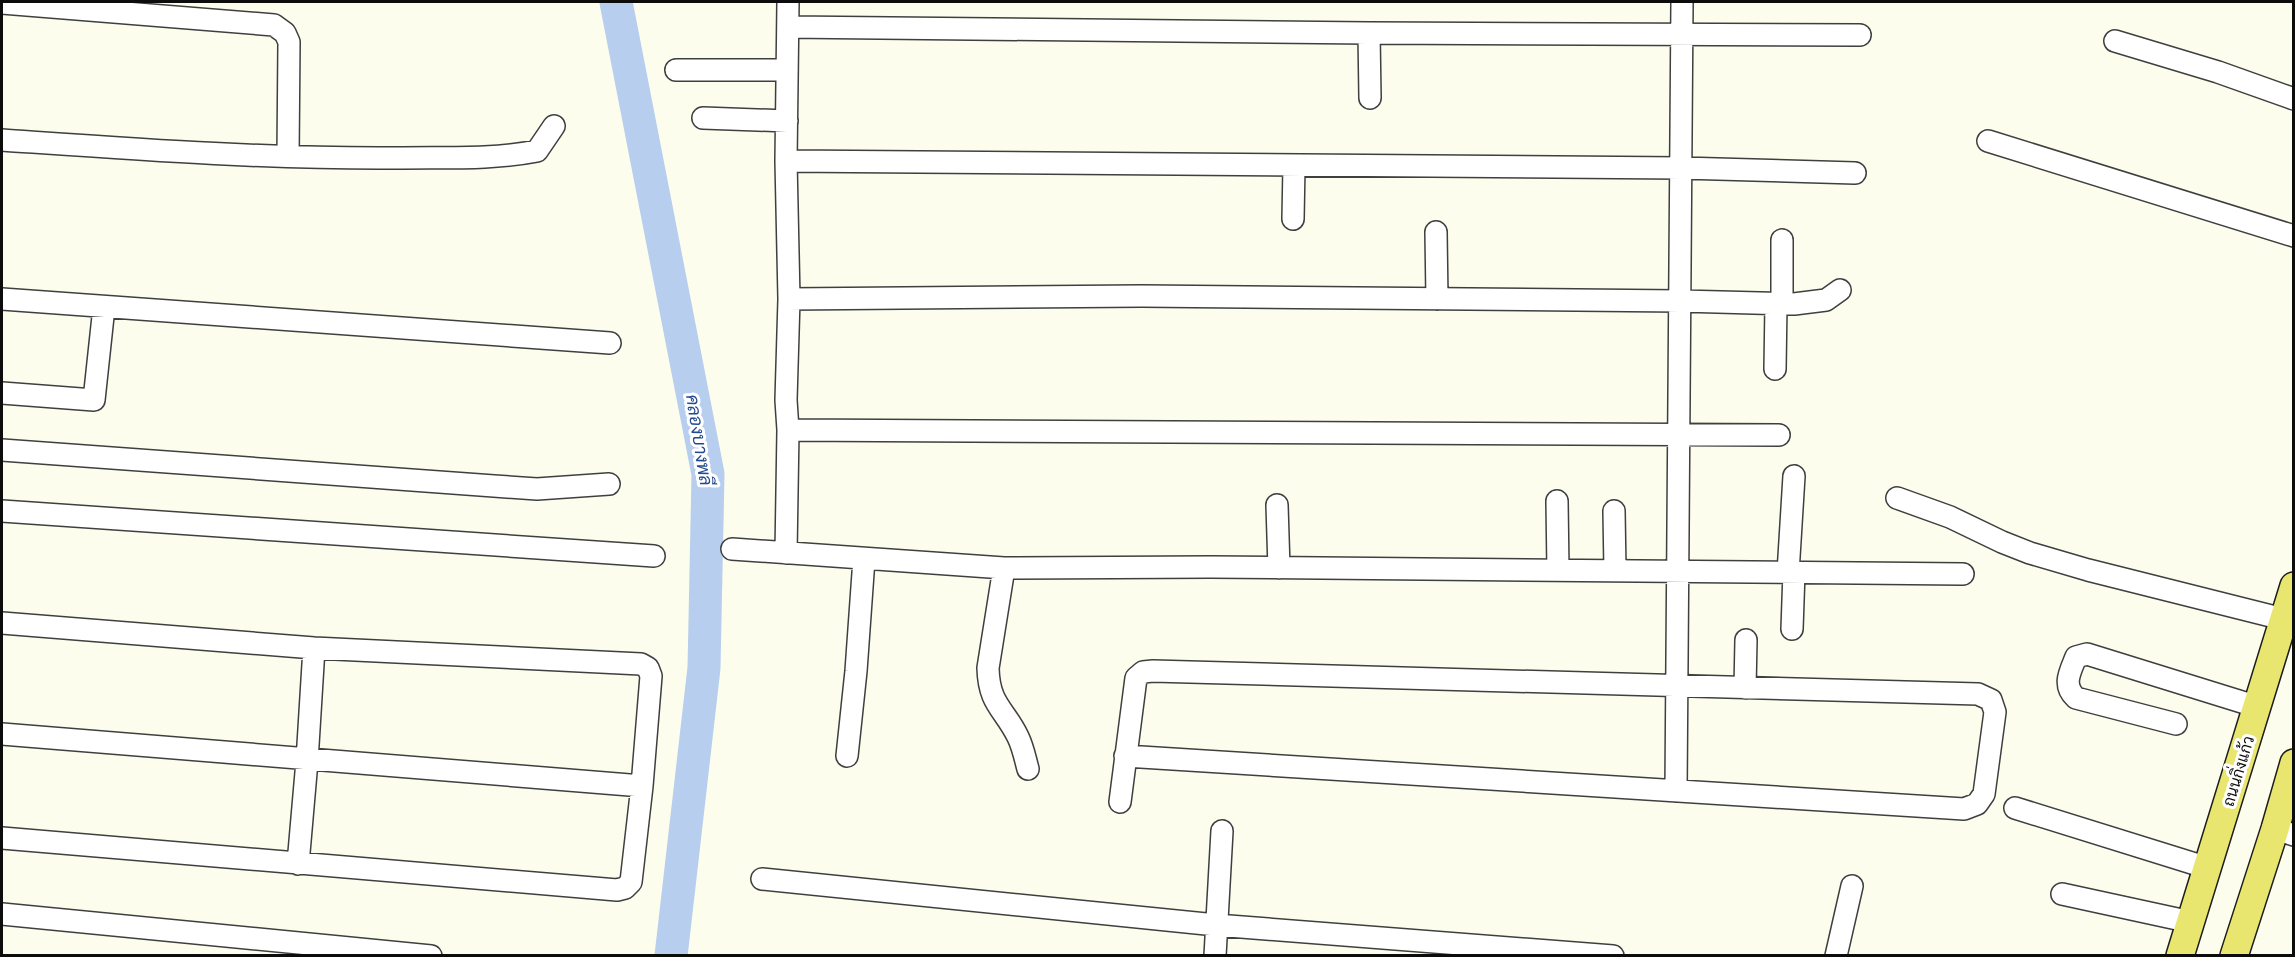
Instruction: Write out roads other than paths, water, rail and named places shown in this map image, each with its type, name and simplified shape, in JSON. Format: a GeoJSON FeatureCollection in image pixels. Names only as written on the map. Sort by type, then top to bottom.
{"type":"FeatureCollection","features":[{"type":"Feature","properties":{"kind":"main road","name":"ถนนกิ่งแก้ว"},"geometry":{"type":"LineString","coordinates":[[2180,956],[2294,586]]}},
{"type":"Feature","properties":{"kind":"main road"},"geometry":{"type":"LineString","coordinates":[[2234,956],[2284,832],[2294,763]]}},
{"type":"Feature","properties":{"kind":"street"},"geometry":{"type":"LineString","coordinates":[[786,553],[788,430],[786,400],[789,299],[786,160],[788,2]]}},
{"type":"Feature","properties":{"kind":"street"},"geometry":{"type":"LineString","coordinates":[[1676,791],[1683,2]]}},
{"type":"Feature","properties":{"kind":"street"},"geometry":{"type":"LineString","coordinates":[[2,3],[274,26],[285,33],[289,42],[288,156]]}},
{"type":"Feature","properties":{"kind":"street"},"geometry":{"type":"LineString","coordinates":[[788,27],[1860,35]]}},
{"type":"Feature","properties":{"kind":"street"},"geometry":{"type":"LineString","coordinates":[[1369,33],[1370,98]]}},
{"type":"Feature","properties":{"kind":"street"},"geometry":{"type":"LineString","coordinates":[[2115,41],[2218,72],[2294,99]]}},
{"type":"Feature","properties":{"kind":"street"},"geometry":{"type":"LineString","coordinates":[[676,70],[787,70]]}},
{"type":"Feature","properties":{"kind":"street"},"geometry":{"type":"LineString","coordinates":[[703,118],[787,122]]}},
{"type":"Feature","properties":{"kind":"street"},"geometry":{"type":"LineString","coordinates":[[2,140],[338,159],[508,157],[537,151],[554,126]]}},
{"type":"Feature","properties":{"kind":"street"},"geometry":{"type":"LineString","coordinates":[[1988,141],[2294,236]]}},
{"type":"Feature","properties":{"kind":"street"},"geometry":{"type":"LineString","coordinates":[[786,160],[1682,168],[1855,173]]}},
{"type":"Feature","properties":{"kind":"street"},"geometry":{"type":"LineString","coordinates":[[1293,219],[1294,166]]}},
{"type":"Feature","properties":{"kind":"street"},"geometry":{"type":"LineString","coordinates":[[1436,232],[1437,298]]}},
{"type":"Feature","properties":{"kind":"street"},"geometry":{"type":"LineString","coordinates":[[1775,369],[1782,240]]}},
{"type":"Feature","properties":{"kind":"street"},"geometry":{"type":"LineString","coordinates":[[789,299],[1142,296],[1802,304],[1826,300],[1840,290]]}},
{"type":"Feature","properties":{"kind":"street"},"geometry":{"type":"LineString","coordinates":[[2,299],[610,343]]}},
{"type":"Feature","properties":{"kind":"street"},"geometry":{"type":"LineString","coordinates":[[2,393],[94,400],[104,307]]}},
{"type":"Feature","properties":{"kind":"street"},"geometry":{"type":"LineString","coordinates":[[788,430],[1779,435]]}},
{"type":"Feature","properties":{"kind":"street"},"geometry":{"type":"LineString","coordinates":[[2,450],[537,489],[609,484]]}},
{"type":"Feature","properties":{"kind":"street"},"geometry":{"type":"LineString","coordinates":[[1792,629],[1794,476]]}},
{"type":"Feature","properties":{"kind":"street"},"geometry":{"type":"LineString","coordinates":[[1897,498],[1950,517],[2030,553],[2088,570],[2283,619]]}},
{"type":"Feature","properties":{"kind":"street"},"geometry":{"type":"LineString","coordinates":[[1557,501],[1558,570]]}},
{"type":"Feature","properties":{"kind":"street"},"geometry":{"type":"LineString","coordinates":[[1277,505],[1279,568]]}},
{"type":"Feature","properties":{"kind":"street"},"geometry":{"type":"LineString","coordinates":[[2,511],[654,556]]}},
{"type":"Feature","properties":{"kind":"street"},"geometry":{"type":"LineString","coordinates":[[1614,511],[1616,571]]}},
{"type":"Feature","properties":{"kind":"street"},"geometry":{"type":"LineString","coordinates":[[732,549],[1004,568],[1963,574]]}},
{"type":"Feature","properties":{"kind":"street"},"geometry":{"type":"LineString","coordinates":[[847,756],[864,559]]}},
{"type":"Feature","properties":{"kind":"street"},"geometry":{"type":"LineString","coordinates":[[1004,568],[988,668],[989,685],[991,695],[1018,737],[1028,769]]}},
{"type":"Feature","properties":{"kind":"street"},"geometry":{"type":"LineString","coordinates":[[2,623],[314,648],[640,664],[648,668],[651,675],[642,786],[630,882],[625,888],[617,890],[2,838]]}},
{"type":"Feature","properties":{"kind":"street"},"geometry":{"type":"LineString","coordinates":[[1745,688],[1746,640]]}},
{"type":"Feature","properties":{"kind":"street"},"geometry":{"type":"LineString","coordinates":[[298,864],[314,648]]}},
{"type":"Feature","properties":{"kind":"street"},"geometry":{"type":"LineString","coordinates":[[2176,724],[2076,698],[2069,692],[2067,680],[2076,657],[2087,654],[2258,706]]}},
{"type":"Feature","properties":{"kind":"street"},"geometry":{"type":"LineString","coordinates":[[1120,802],[1125,756],[1136,678],[1143,672],[1978,694],[1991,700],[1995,712],[1984,794],[1977,804],[1964,809],[1125,756]]}},
{"type":"Feature","properties":{"kind":"street"},"geometry":{"type":"LineString","coordinates":[[2,734],[307,761],[642,786]]}},
{"type":"Feature","properties":{"kind":"street"},"geometry":{"type":"LineString","coordinates":[[2015,808],[2208,868]]}},
{"type":"Feature","properties":{"kind":"street"},"geometry":{"type":"LineString","coordinates":[[1215,956],[1222,831]]}},
{"type":"Feature","properties":{"kind":"street"},"geometry":{"type":"LineString","coordinates":[[762,879],[1216,925],[1527,952],[1613,956]]}},
{"type":"Feature","properties":{"kind":"street"},"geometry":{"type":"LineString","coordinates":[[1836,956],[1852,886]]}},
{"type":"Feature","properties":{"kind":"street"},"geometry":{"type":"LineString","coordinates":[[2062,894],[2191,922]]}},
{"type":"Feature","properties":{"kind":"street"},"geometry":{"type":"LineString","coordinates":[[2,914],[431,956]]}},
{"type":"Feature","properties":{"kind":"waterway","name":"คลองบางพลี"},"geometry":{"type":"LineString","coordinates":[[616,2],[708,474],[704,668],[671,956]]}}]}
